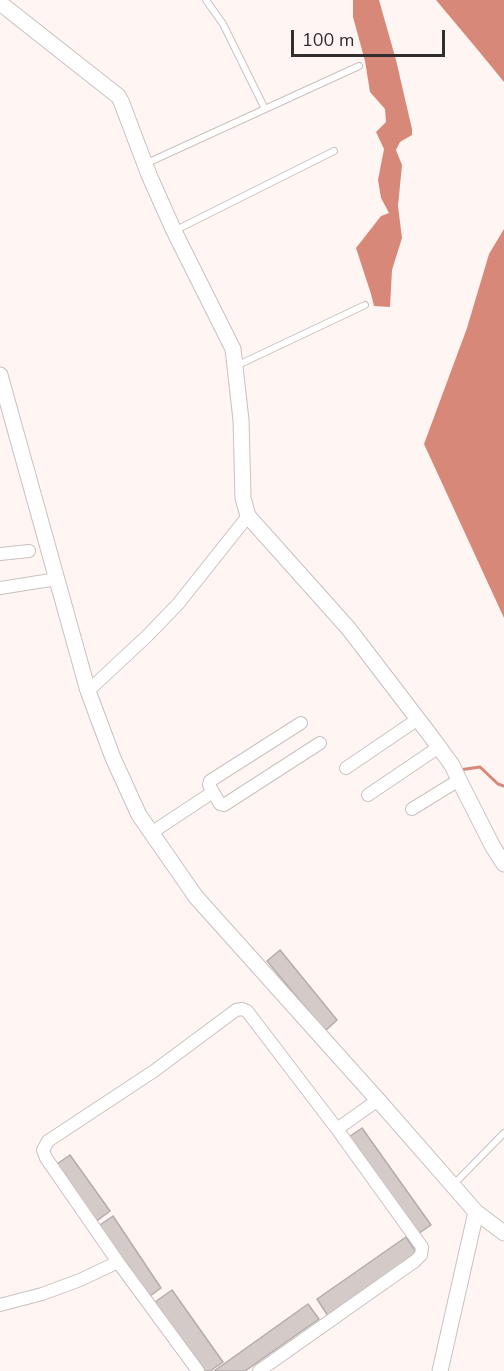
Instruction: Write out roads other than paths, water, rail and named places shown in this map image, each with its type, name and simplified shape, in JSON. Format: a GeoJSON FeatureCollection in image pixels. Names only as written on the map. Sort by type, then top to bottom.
{"type":"FeatureCollection","features":[{"type":"Feature","properties":{"kind":"street"},"geometry":{"type":"LineString","coordinates":[[0,3],[118,96],[174,231],[234,349],[241,420],[243,498],[248,516],[349,629],[439,747],[452,765],[493,847],[504,864]]}},
{"type":"Feature","properties":{"kind":"street"},"geometry":{"type":"LineString","coordinates":[[0,375],[88,691],[113,758],[139,815],[196,897],[476,1212],[504,1233]]}},
{"type":"Feature","properties":{"kind":"street"},"geometry":{"type":"LineString","coordinates":[[88,691],[178,604],[248,516]]}},
{"type":"Feature","properties":{"kind":"street"},"geometry":{"type":"LineString","coordinates":[[0,555],[29,551]]}},
{"type":"Feature","properties":{"kind":"street"},"geometry":{"type":"LineString","coordinates":[[0,588],[57,579]]}},
{"type":"Feature","properties":{"kind":"street"},"geometry":{"type":"LineString","coordinates":[[346,768],[418,719]]}},
{"type":"Feature","properties":{"kind":"street"},"geometry":{"type":"LineString","coordinates":[[301,723],[210,781],[209,785],[220,804],[224,805],[320,743]]}},
{"type":"Feature","properties":{"kind":"street"},"geometry":{"type":"LineString","coordinates":[[368,795],[439,747]]}},
{"type":"Feature","properties":{"kind":"street"},"geometry":{"type":"LineString","coordinates":[[412,808],[459,780]]}},
{"type":"Feature","properties":{"kind":"street"},"geometry":{"type":"LineString","coordinates":[[151,833],[213,792]]}},
{"type":"Feature","properties":{"kind":"street"},"geometry":{"type":"LineString","coordinates":[[198,1371],[118,1262],[46,1158],[43,1150],[48,1142],[153,1071],[236,1010],[242,1009],[247,1011],[337,1129],[422,1248],[421,1255],[415,1261],[259,1371]]}},
{"type":"Feature","properties":{"kind":"street"},"geometry":{"type":"LineString","coordinates":[[337,1129],[378,1100]]}},
{"type":"Feature","properties":{"kind":"street"},"geometry":{"type":"LineString","coordinates":[[440,1371],[476,1212]]}},
{"type":"Feature","properties":{"kind":"street"},"geometry":{"type":"LineString","coordinates":[[0,1305],[42,1294],[80,1280],[118,1262]]}},
{"type":"Feature","properties":{"kind":"lane"},"geometry":{"type":"LineString","coordinates":[[206,0],[223,24],[265,109]]}},
{"type":"Feature","properties":{"kind":"lane"},"geometry":{"type":"LineString","coordinates":[[145,164],[359,66]]}},
{"type":"Feature","properties":{"kind":"lane"},"geometry":{"type":"LineString","coordinates":[[174,231],[334,151]]}},
{"type":"Feature","properties":{"kind":"lane"},"geometry":{"type":"LineString","coordinates":[[236,366],[365,304]]}},
{"type":"Feature","properties":{"kind":"lane"},"geometry":{"type":"LineString","coordinates":[[453,1185],[504,1134]]}},
{"type":"Feature","properties":{"kind":"waterway"},"geometry":{"type":"LineString","coordinates":[[459,770],[480,767],[498,784],[504,786]]}}]}
